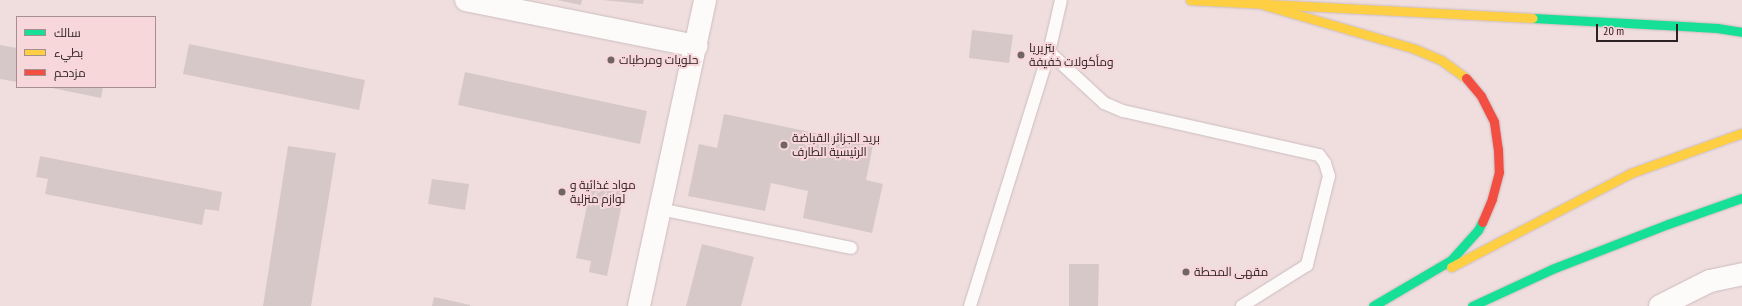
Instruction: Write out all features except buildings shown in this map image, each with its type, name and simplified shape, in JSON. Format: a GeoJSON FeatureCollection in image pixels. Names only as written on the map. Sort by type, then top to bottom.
{"type":"FeatureCollection","features":[{"type":"Feature","properties":{"kind":"main road"},"geometry":{"type":"LineString","coordinates":[[1190,0],[1717,28],[1742,32]]}},
{"type":"Feature","properties":{"kind":"main road"},"geometry":{"type":"LineString","coordinates":[[1264,5],[1415,49],[1441,60],[1468,81],[1481,96],[1494,122],[1498,149],[1499,172],[1492,199],[1478,230],[1451,260],[1372,306]]}},
{"type":"Feature","properties":{"kind":"main road"},"geometry":{"type":"LineString","coordinates":[[1717,28],[1742,25]]}},
{"type":"Feature","properties":{"kind":"main road"},"geometry":{"type":"LineString","coordinates":[[1372,306],[1519,232],[1631,173],[1742,133]]}},
{"type":"Feature","properties":{"kind":"main road"},"geometry":{"type":"LineString","coordinates":[[1472,306],[1552,269],[1668,224],[1742,198]]}},
{"type":"Feature","properties":{"kind":"street"},"geometry":{"type":"LineString","coordinates":[[466,0],[696,46]]}},
{"type":"Feature","properties":{"kind":"street"},"geometry":{"type":"LineString","coordinates":[[639,306],[696,46],[704,0]]}},
{"type":"Feature","properties":{"kind":"street"},"geometry":{"type":"LineString","coordinates":[[1660,306],[1710,282],[1742,274]]}},
{"type":"Feature","properties":{"kind":"lane"},"geometry":{"type":"LineString","coordinates":[[970,306],[1049,52],[1061,0]]}},
{"type":"Feature","properties":{"kind":"lane"},"geometry":{"type":"LineString","coordinates":[[1049,52],[1104,103],[1123,111],[1319,155],[1325,163],[1329,176],[1307,265],[1242,306]]}},
{"type":"Feature","properties":{"kind":"lane"},"geometry":{"type":"LineString","coordinates":[[660,209],[851,248]]}},
{"type":"Feature","properties":{"kind":"traffic: fast"},"geometry":{"type":"LineString","coordinates":[[1533,18],[1717,28],[1742,32]]}},
{"type":"Feature","properties":{"kind":"traffic: fast"},"geometry":{"type":"LineString","coordinates":[[1472,306],[1552,269],[1668,224],[1742,198]]}},
{"type":"Feature","properties":{"kind":"traffic: fast"},"geometry":{"type":"LineString","coordinates":[[1373,306],[1451,260],[1478,230],[1482,222]]}},
{"type":"Feature","properties":{"kind":"traffic: slow"},"geometry":{"type":"LineString","coordinates":[[1190,0],[1533,18]]}},
{"type":"Feature","properties":{"kind":"traffic: slow"},"geometry":{"type":"LineString","coordinates":[[1264,5],[1415,49],[1441,60],[1466,78]]}},
{"type":"Feature","properties":{"kind":"traffic: slow"},"geometry":{"type":"LineString","coordinates":[[1451,267],[1631,173],[1742,133]]}},
{"type":"Feature","properties":{"kind":"traffic: jam"},"geometry":{"type":"LineString","coordinates":[[1466,78],[1481,96],[1494,122],[1498,149],[1499,172],[1492,199],[1482,222]]}},
{"type":"Feature","properties":{"kind":"place","name":"بتزيريا ومأكولات خفيفة"},"geometry":{"type":"Point","coordinates":[1021,55]}},
{"type":"Feature","properties":{"kind":"place","name":"حلويات ومرطبات"},"geometry":{"type":"Point","coordinates":[611,60]}},
{"type":"Feature","properties":{"kind":"place","name":"بريد الجزائر القباضة الرئيسية الطارف"},"geometry":{"type":"Point","coordinates":[784,145]}},
{"type":"Feature","properties":{"kind":"place","name":"مواد غذائية و لوازم منزلية"},"geometry":{"type":"Point","coordinates":[562,192]}},
{"type":"Feature","properties":{"kind":"place","name":"مقهى المحطة"},"geometry":{"type":"Point","coordinates":[1186,272]}}]}
